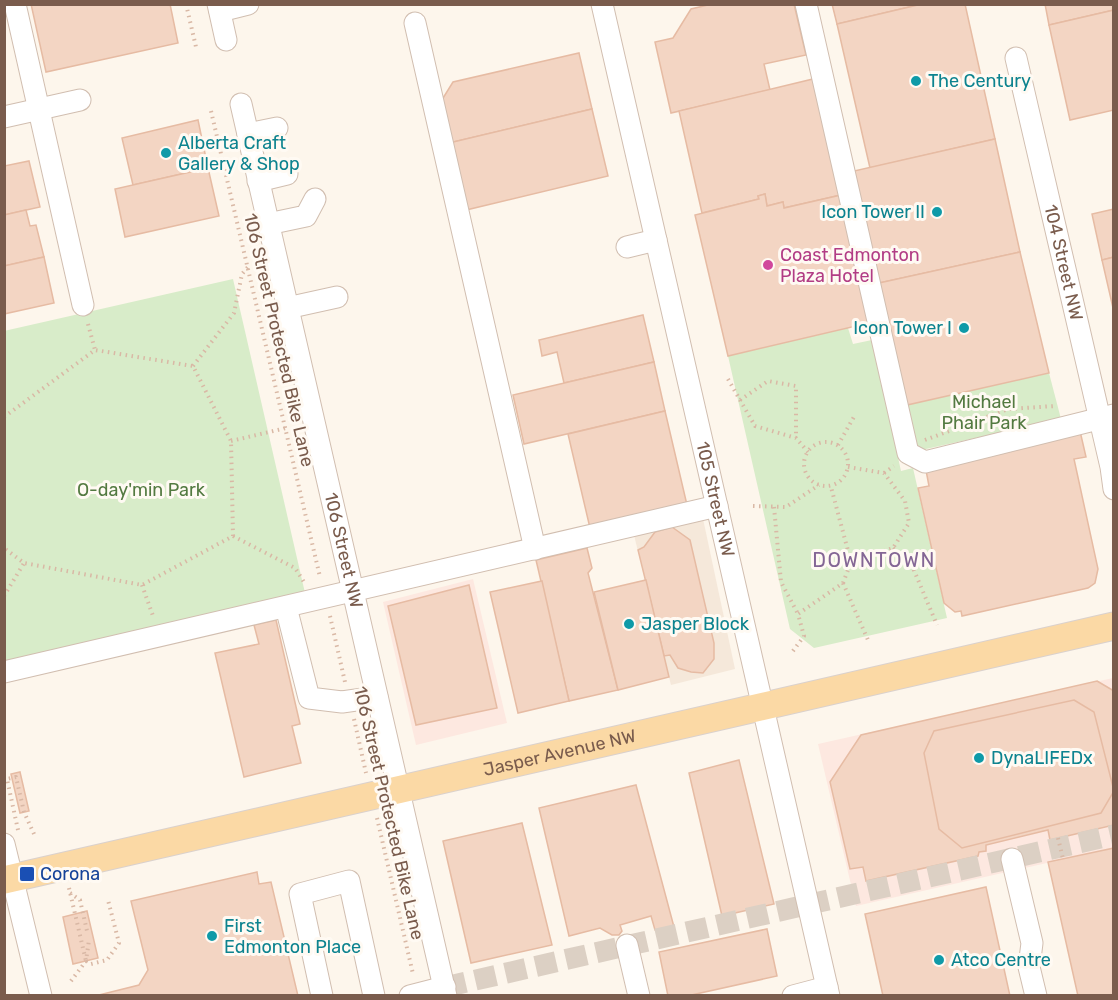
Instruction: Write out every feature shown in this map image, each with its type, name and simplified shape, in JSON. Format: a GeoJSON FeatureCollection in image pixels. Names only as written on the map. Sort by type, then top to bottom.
{"type":"FeatureCollection","features":[{"type":"Feature","properties":{"kind":"main road","name":"Jasper Avenue NW"},"geometry":{"type":"LineString","coordinates":[[8,879],[1113,626]]}},
{"type":"Feature","properties":{"kind":"street"},"geometry":{"type":"LineString","coordinates":[[15,4],[83,305]]}},
{"type":"Feature","properties":{"kind":"street"},"geometry":{"type":"LineString","coordinates":[[226,40],[219,8],[248,4]]}},
{"type":"Feature","properties":{"kind":"street","name":"105 Street NW"},"geometry":{"type":"LineString","coordinates":[[602,4],[828,992]]}},
{"type":"Feature","properties":{"kind":"street"},"geometry":{"type":"LineString","coordinates":[[806,4],[908,453],[925,462],[1106,417]]}},
{"type":"Feature","properties":{"kind":"street"},"geometry":{"type":"LineString","coordinates":[[415,23],[436,141],[474,283],[535,549]]}},
{"type":"Feature","properties":{"kind":"street","name":"104 Street NW"},"geometry":{"type":"LineString","coordinates":[[1016,58],[1106,417],[1113,489]]}},
{"type":"Feature","properties":{"kind":"street"},"geometry":{"type":"LineString","coordinates":[[4,117],[80,100]]}},
{"type":"Feature","properties":{"kind":"street","name":"106 Street NW"},"geometry":{"type":"LineString","coordinates":[[241,104],[446,991]]}},
{"type":"Feature","properties":{"kind":"street"},"geometry":{"type":"LineString","coordinates":[[248,134],[277,128]]}},
{"type":"Feature","properties":{"kind":"street"},"geometry":{"type":"LineString","coordinates":[[258,181],[287,174]]}},
{"type":"Feature","properties":{"kind":"street"},"geometry":{"type":"LineString","coordinates":[[268,224],[306,216],[315,199]]}},
{"type":"Feature","properties":{"kind":"street"},"geometry":{"type":"LineString","coordinates":[[627,247],[656,240]]}},
{"type":"Feature","properties":{"kind":"street"},"geometry":{"type":"LineString","coordinates":[[287,308],[337,297]]}},
{"type":"Feature","properties":{"kind":"street"},"geometry":{"type":"LineString","coordinates":[[4,672],[717,506]]}},
{"type":"Feature","properties":{"kind":"street"},"geometry":{"type":"LineString","coordinates":[[286,607],[309,698],[350,701],[377,697]]}},
{"type":"Feature","properties":{"kind":"street"},"geometry":{"type":"LineString","coordinates":[[13,841],[8,879],[40,996]]}},
{"type":"Feature","properties":{"kind":"street"},"geometry":{"type":"LineString","coordinates":[[1012,859],[1032,943],[1029,967],[1036,996]]}},
{"type":"Feature","properties":{"kind":"street"},"geometry":{"type":"LineString","coordinates":[[322,996],[300,894],[349,881],[374,996]]}},
{"type":"Feature","properties":{"kind":"street"},"geometry":{"type":"LineString","coordinates":[[627,945],[639,996]]}},
{"type":"Feature","properties":{"kind":"street"},"geometry":{"type":"LineString","coordinates":[[414,994],[446,991]]}},
{"type":"Feature","properties":{"kind":"street"},"geometry":{"type":"LineString","coordinates":[[793,996],[828,992]]}},
{"type":"Feature","properties":{"kind":"path"},"geometry":{"type":"LineString","coordinates":[[186,4],[196,47]]}},
{"type":"Feature","properties":{"kind":"path","name":"106 Street Protected Bike Lane"},"geometry":{"type":"LineString","coordinates":[[212,111],[372,796],[414,994]]}},
{"type":"Feature","properties":{"kind":"path"},"geometry":{"type":"LineString","coordinates":[[193,366],[234,313],[242,274],[248,267]]}},
{"type":"Feature","properties":{"kind":"path"},"geometry":{"type":"LineString","coordinates":[[83,305],[94,350]]}},
{"type":"Feature","properties":{"kind":"path"},"geometry":{"type":"LineString","coordinates":[[4,417],[94,350],[193,366]]}},
{"type":"Feature","properties":{"kind":"path"},"geometry":{"type":"LineString","coordinates":[[193,366],[231,441],[233,536]]}},
{"type":"Feature","properties":{"kind":"path"},"geometry":{"type":"LineString","coordinates":[[728,379],[755,426],[796,438],[808,452]]}},
{"type":"Feature","properties":{"kind":"path"},"geometry":{"type":"LineString","coordinates":[[740,400],[768,381],[796,386],[796,438]]}},
{"type":"Feature","properties":{"kind":"path"},"geometry":{"type":"LineString","coordinates":[[927,437],[1008,409],[1065,405]]}},
{"type":"Feature","properties":{"kind":"path"},"geometry":{"type":"LineString","coordinates":[[838,445],[855,415]]}},
{"type":"Feature","properties":{"kind":"path"},"geometry":{"type":"LineString","coordinates":[[231,441],[285,428]]}},
{"type":"Feature","properties":{"kind":"path"},"geometry":{"type":"LineString","coordinates":[[817,442],[838,445],[847,458],[848,467],[844,477],[831,487],[819,485],[806,470],[804,461],[808,452],[817,442]]}},
{"type":"Feature","properties":{"kind":"path"},"geometry":{"type":"LineString","coordinates":[[848,467],[884,473],[905,501],[909,523],[893,548],[851,562]]}},
{"type":"Feature","properties":{"kind":"path"},"geometry":{"type":"LineString","coordinates":[[753,506],[786,507],[819,485]]}},
{"type":"Feature","properties":{"kind":"path"},"geometry":{"type":"LineString","coordinates":[[798,614],[843,583],[851,562],[831,487]]}},
{"type":"Feature","properties":{"kind":"path"},"geometry":{"type":"LineString","coordinates":[[774,507],[781,582],[798,614],[804,636],[792,651]]}},
{"type":"Feature","properties":{"kind":"path"},"geometry":{"type":"LineString","coordinates":[[233,536],[295,568],[306,584],[324,598]]}},
{"type":"Feature","properties":{"kind":"path"},"geometry":{"type":"LineString","coordinates":[[4,548],[24,563],[142,585],[233,536]]}},
{"type":"Feature","properties":{"kind":"path"},"geometry":{"type":"LineString","coordinates":[[893,548],[913,568],[937,625]]}},
{"type":"Feature","properties":{"kind":"path"},"geometry":{"type":"LineString","coordinates":[[4,596],[24,563]]}},
{"type":"Feature","properties":{"kind":"path"},"geometry":{"type":"LineString","coordinates":[[843,583],[868,640]]}},
{"type":"Feature","properties":{"kind":"path"},"geometry":{"type":"LineString","coordinates":[[142,585],[155,619]]}},
{"type":"Feature","properties":{"kind":"path"},"geometry":{"type":"LineString","coordinates":[[13,841],[7,779],[16,777],[24,812],[34,834]]}},
{"type":"Feature","properties":{"kind":"path"},"geometry":{"type":"LineString","coordinates":[[1058,838],[1063,859]]}},
{"type":"Feature","properties":{"kind":"path"},"geometry":{"type":"LineString","coordinates":[[70,893],[80,900],[87,931]]}},
{"type":"Feature","properties":{"kind":"path"},"geometry":{"type":"LineString","coordinates":[[72,902],[86,961],[91,964],[107,960],[119,943],[108,900]]}},
{"type":"Feature","properties":{"kind":"path"},"geometry":{"type":"LineString","coordinates":[[71,981],[86,961],[89,940]]}},
{"type":"Feature","properties":{"kind":"shaded area"},"geometry":{"type":"Polygon","coordinates":[[[702,514],[735,669],[671,685],[633,531],[702,514]]]}},
{"type":"Feature","properties":{"kind":"shaded area"},"geometry":{"type":"Polygon","coordinates":[[[473,579],[507,723],[416,745],[383,602],[473,579]]]}},
{"type":"Feature","properties":{"kind":"shaded area","name":"DynaLIFEDx"},"geometry":{"type":"Polygon","coordinates":[[[1113,678],[1113,848],[856,906],[818,744],[1113,678]]]}},
{"type":"Feature","properties":{"kind":"green space","name":"O-day'min Park"},"geometry":{"type":"Polygon","coordinates":[[[233,279],[305,593],[5,663],[4,331],[233,279]]]}},
{"type":"Feature","properties":{"kind":"green space"},"geometry":{"type":"Polygon","coordinates":[[[848,328],[853,344],[872,340],[901,471],[913,468],[947,618],[814,648],[790,629],[728,356],[848,328]]]}},
{"type":"Feature","properties":{"kind":"green space","name":"Michael Phair Park"},"geometry":{"type":"Polygon","coordinates":[[[1049,373],[1061,419],[917,451],[907,405],[1049,373]]]}},
{"type":"Feature","properties":{"kind":"building"},"geometry":{"type":"Polygon","coordinates":[[[31,4],[170,4],[178,43],[46,72],[31,4]]]}},
{"type":"Feature","properties":{"kind":"building"},"geometry":{"type":"Polygon","coordinates":[[[712,4],[794,4],[806,55],[764,64],[770,90],[671,113],[655,42],[673,38],[691,9],[712,4]]]}},
{"type":"Feature","properties":{"kind":"building"},"geometry":{"type":"Polygon","coordinates":[[[832,4],[922,4],[837,24],[832,4]]]}},
{"type":"Feature","properties":{"kind":"building","name":"The Century"},"geometry":{"type":"Polygon","coordinates":[[[922,4],[965,4],[995,139],[870,168],[837,24],[922,4]]]}},
{"type":"Feature","properties":{"kind":"building"},"geometry":{"type":"Polygon","coordinates":[[[1045,4],[1114,4],[1114,10],[1049,25],[1045,4]]]}},
{"type":"Feature","properties":{"kind":"building"},"geometry":{"type":"Polygon","coordinates":[[[1114,10],[1114,110],[1070,120],[1049,25],[1114,10]]]}},
{"type":"Feature","properties":{"kind":"building"},"geometry":{"type":"Polygon","coordinates":[[[579,53],[592,109],[449,143],[440,103],[453,82],[579,53]]]}},
{"type":"Feature","properties":{"kind":"building"},"geometry":{"type":"Polygon","coordinates":[[[813,79],[841,195],[784,208],[783,202],[767,206],[765,194],[758,196],[759,199],[702,213],[679,111],[813,79]]]}},
{"type":"Feature","properties":{"kind":"building"},"geometry":{"type":"Polygon","coordinates":[[[592,109],[608,176],[466,210],[449,143],[592,109]]]}},
{"type":"Feature","properties":{"kind":"building"},"geometry":{"type":"Polygon","coordinates":[[[198,120],[208,168],[133,185],[122,138],[198,120]]]}},
{"type":"Feature","properties":{"kind":"building","name":"Icon Tower II"},"geometry":{"type":"Polygon","coordinates":[[[995,139],[1020,252],[879,283],[854,171],[995,139]]]}},
{"type":"Feature","properties":{"kind":"building"},"geometry":{"type":"Polygon","coordinates":[[[29,161],[40,207],[4,215],[4,166],[29,161]]]}},
{"type":"Feature","properties":{"kind":"building"},"geometry":{"type":"Polygon","coordinates":[[[208,168],[219,216],[125,237],[115,189],[208,168]]]}},
{"type":"Feature","properties":{"kind":"building","name":"Coast Edmonton Plaza Hotel"},"geometry":{"type":"Polygon","coordinates":[[[765,194],[767,206],[783,202],[784,208],[841,195],[869,323],[728,356],[695,215],[759,199],[758,196],[765,194]]]}},
{"type":"Feature","properties":{"kind":"building"},"geometry":{"type":"Polygon","coordinates":[[[1114,209],[1114,257],[1102,260],[1092,214],[1114,209]]]}},
{"type":"Feature","properties":{"kind":"building"},"geometry":{"type":"Polygon","coordinates":[[[26,210],[30,226],[36,225],[44,257],[4,266],[4,215],[26,210]]]}},
{"type":"Feature","properties":{"kind":"building","name":"Icon Tower I"},"geometry":{"type":"Polygon","coordinates":[[[1020,252],[1049,373],[907,405],[879,283],[1020,252]]]}},
{"type":"Feature","properties":{"kind":"building"},"geometry":{"type":"Polygon","coordinates":[[[44,257],[54,303],[4,314],[4,266],[44,257]]]}},
{"type":"Feature","properties":{"kind":"building"},"geometry":{"type":"Polygon","coordinates":[[[1114,257],[1114,308],[1113,308],[1102,260],[1114,257]]]}},
{"type":"Feature","properties":{"kind":"building"},"geometry":{"type":"Polygon","coordinates":[[[643,315],[654,362],[564,383],[557,352],[542,356],[539,340],[643,315]]]}},
{"type":"Feature","properties":{"kind":"building"},"geometry":{"type":"Polygon","coordinates":[[[654,362],[665,411],[524,444],[513,395],[654,362]]]}},
{"type":"Feature","properties":{"kind":"building"},"geometry":{"type":"Polygon","coordinates":[[[665,411],[687,505],[590,528],[568,434],[665,411]]]}},
{"type":"Feature","properties":{"kind":"building"},"geometry":{"type":"Polygon","coordinates":[[[1080,431],[1086,457],[1074,459],[1098,569],[1095,583],[1088,588],[962,616],[961,611],[955,612],[944,603],[918,488],[929,486],[925,465],[1080,431]]]}},
{"type":"Feature","properties":{"kind":"building"},"geometry":{"type":"Polygon","coordinates":[[[672,527],[690,540],[714,643],[714,659],[703,673],[678,668],[670,655],[664,656],[638,550],[644,547],[655,532],[672,527]]]}},
{"type":"Feature","properties":{"kind":"building"},"geometry":{"type":"Polygon","coordinates":[[[587,548],[592,568],[588,573],[618,690],[569,701],[536,560],[587,548]]]}},
{"type":"Feature","properties":{"kind":"building","name":"Jasper Block"},"geometry":{"type":"Polygon","coordinates":[[[646,580],[669,677],[618,690],[594,592],[646,580]]]}},
{"type":"Feature","properties":{"kind":"building"},"geometry":{"type":"Polygon","coordinates":[[[542,581],[569,701],[518,713],[490,592],[542,581]]]}},
{"type":"Feature","properties":{"kind":"building"},"geometry":{"type":"Polygon","coordinates":[[[469,585],[497,708],[416,725],[388,606],[469,585]]]}},
{"type":"Feature","properties":{"kind":"building"},"geometry":{"type":"Polygon","coordinates":[[[276,620],[300,724],[292,726],[301,763],[244,777],[215,653],[259,644],[254,625],[276,620]]]}},
{"type":"Feature","properties":{"kind":"building","name":"DynaLIFEDx"},"geometry":{"type":"Polygon","coordinates":[[[1097,681],[1114,691],[1114,825],[1050,840],[1048,830],[986,845],[986,851],[979,852],[978,856],[866,881],[863,867],[850,869],[830,782],[861,735],[1097,681]]]}},
{"type":"Feature","properties":{"kind":"building"},"geometry":{"type":"Polygon","coordinates":[[[1074,700],[1094,712],[1114,791],[1101,813],[962,848],[939,829],[924,753],[934,731],[1074,700]]]}},
{"type":"Feature","properties":{"kind":"building"},"geometry":{"type":"Polygon","coordinates":[[[739,760],[774,904],[722,916],[689,773],[739,760]]]}},
{"type":"Feature","properties":{"kind":"building"},"geometry":{"type":"Polygon","coordinates":[[[20,772],[29,811],[20,813],[11,774],[20,772]]]}},
{"type":"Feature","properties":{"kind":"building"},"geometry":{"type":"Polygon","coordinates":[[[636,785],[674,927],[655,930],[651,916],[620,925],[622,931],[619,935],[612,935],[600,928],[569,936],[539,808],[636,785]]]}},
{"type":"Feature","properties":{"kind":"building"},"geometry":{"type":"Polygon","coordinates":[[[522,823],[552,945],[471,963],[443,841],[522,823]]]}},
{"type":"Feature","properties":{"kind":"building"},"geometry":{"type":"Polygon","coordinates":[[[1114,848],[1114,996],[1078,996],[1048,862],[1114,848]]]}},
{"type":"Feature","properties":{"kind":"building","name":"First Edmonton Place"},"geometry":{"type":"Polygon","coordinates":[[[257,872],[259,884],[271,882],[298,996],[95,996],[139,985],[148,970],[131,901],[257,872]]]}},
{"type":"Feature","properties":{"kind":"building","name":"Atco Centre"},"geometry":{"type":"Polygon","coordinates":[[[986,887],[1010,996],[883,996],[865,914],[986,887]]]}},
{"type":"Feature","properties":{"kind":"building","name":"Corona"},"geometry":{"type":"Polygon","coordinates":[[[87,911],[98,958],[73,964],[63,917],[87,911]]]}},
{"type":"Feature","properties":{"kind":"building"},"geometry":{"type":"Polygon","coordinates":[[[767,929],[777,976],[687,996],[668,996],[659,952],[767,929]]]}},
{"type":"Feature","properties":{"kind":"tunnel"},"geometry":{"type":"LineString","coordinates":[[445,987],[1114,835]]}},
{"type":"Feature","properties":{"kind":"place","name":"The Century"},"geometry":{"type":"Point","coordinates":[916,81]}},
{"type":"Feature","properties":{"kind":"place","name":"Alberta Craft Gallery & Shop"},"geometry":{"type":"Point","coordinates":[166,153]}},
{"type":"Feature","properties":{"kind":"place","name":"Icon Tower II"},"geometry":{"type":"Point","coordinates":[937,212]}},
{"type":"Feature","properties":{"kind":"place","name":"Coast Edmonton Plaza Hotel"},"geometry":{"type":"Point","coordinates":[768,265]}},
{"type":"Feature","properties":{"kind":"place","name":"Icon Tower I"},"geometry":{"type":"Point","coordinates":[964,328]}},
{"type":"Feature","properties":{"kind":"place","name":"Jasper Block"},"geometry":{"type":"Point","coordinates":[629,624]}},
{"type":"Feature","properties":{"kind":"place","name":"DynaLIFEDx"},"geometry":{"type":"Point","coordinates":[979,758]}},
{"type":"Feature","properties":{"kind":"place","name":"Corona"},"geometry":{"type":"Point","coordinates":[27,874]}},
{"type":"Feature","properties":{"kind":"place","name":"First Edmonton Place"},"geometry":{"type":"Point","coordinates":[212,936]}},
{"type":"Feature","properties":{"kind":"place","name":"Atco Centre"},"geometry":{"type":"Point","coordinates":[939,960]}},
{"type":"Feature","properties":{"kind":"district","name":"DOWNTOWN"},"geometry":{"type":"Point","coordinates":[874,560]}}]}
